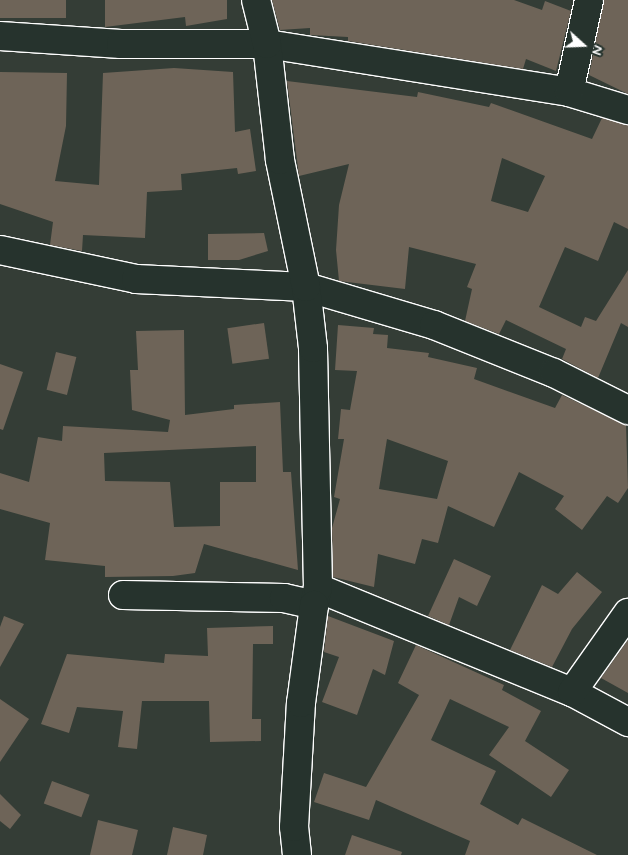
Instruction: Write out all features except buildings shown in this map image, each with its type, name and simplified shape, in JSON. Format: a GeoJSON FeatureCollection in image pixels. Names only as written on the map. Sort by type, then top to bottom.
{"type":"FeatureCollection","features":[{"type":"Feature","properties":{"kind":"street"},"geometry":{"type":"LineString","coordinates":[[256,0],[267,44],[280,160],[306,287],[317,437],[316,597],[301,702],[294,827],[297,855]]}},
{"type":"Feature","properties":{"kind":"street"},"geometry":{"type":"LineString","coordinates":[[569,92],[589,0]]}},
{"type":"Feature","properties":{"kind":"street"},"geometry":{"type":"LineString","coordinates":[[0,36],[121,44],[267,44],[569,92],[628,110]]}},
{"type":"Feature","properties":{"kind":"street"},"geometry":{"type":"LineString","coordinates":[[0,250],[136,279],[306,287],[434,325],[625,400]]}},
{"type":"Feature","properties":{"kind":"street"},"geometry":{"type":"LineString","coordinates":[[123,596],[316,597],[572,692],[628,722]]}},
{"type":"Feature","properties":{"kind":"street"},"geometry":{"type":"LineString","coordinates":[[572,692],[628,613]]}}]}
